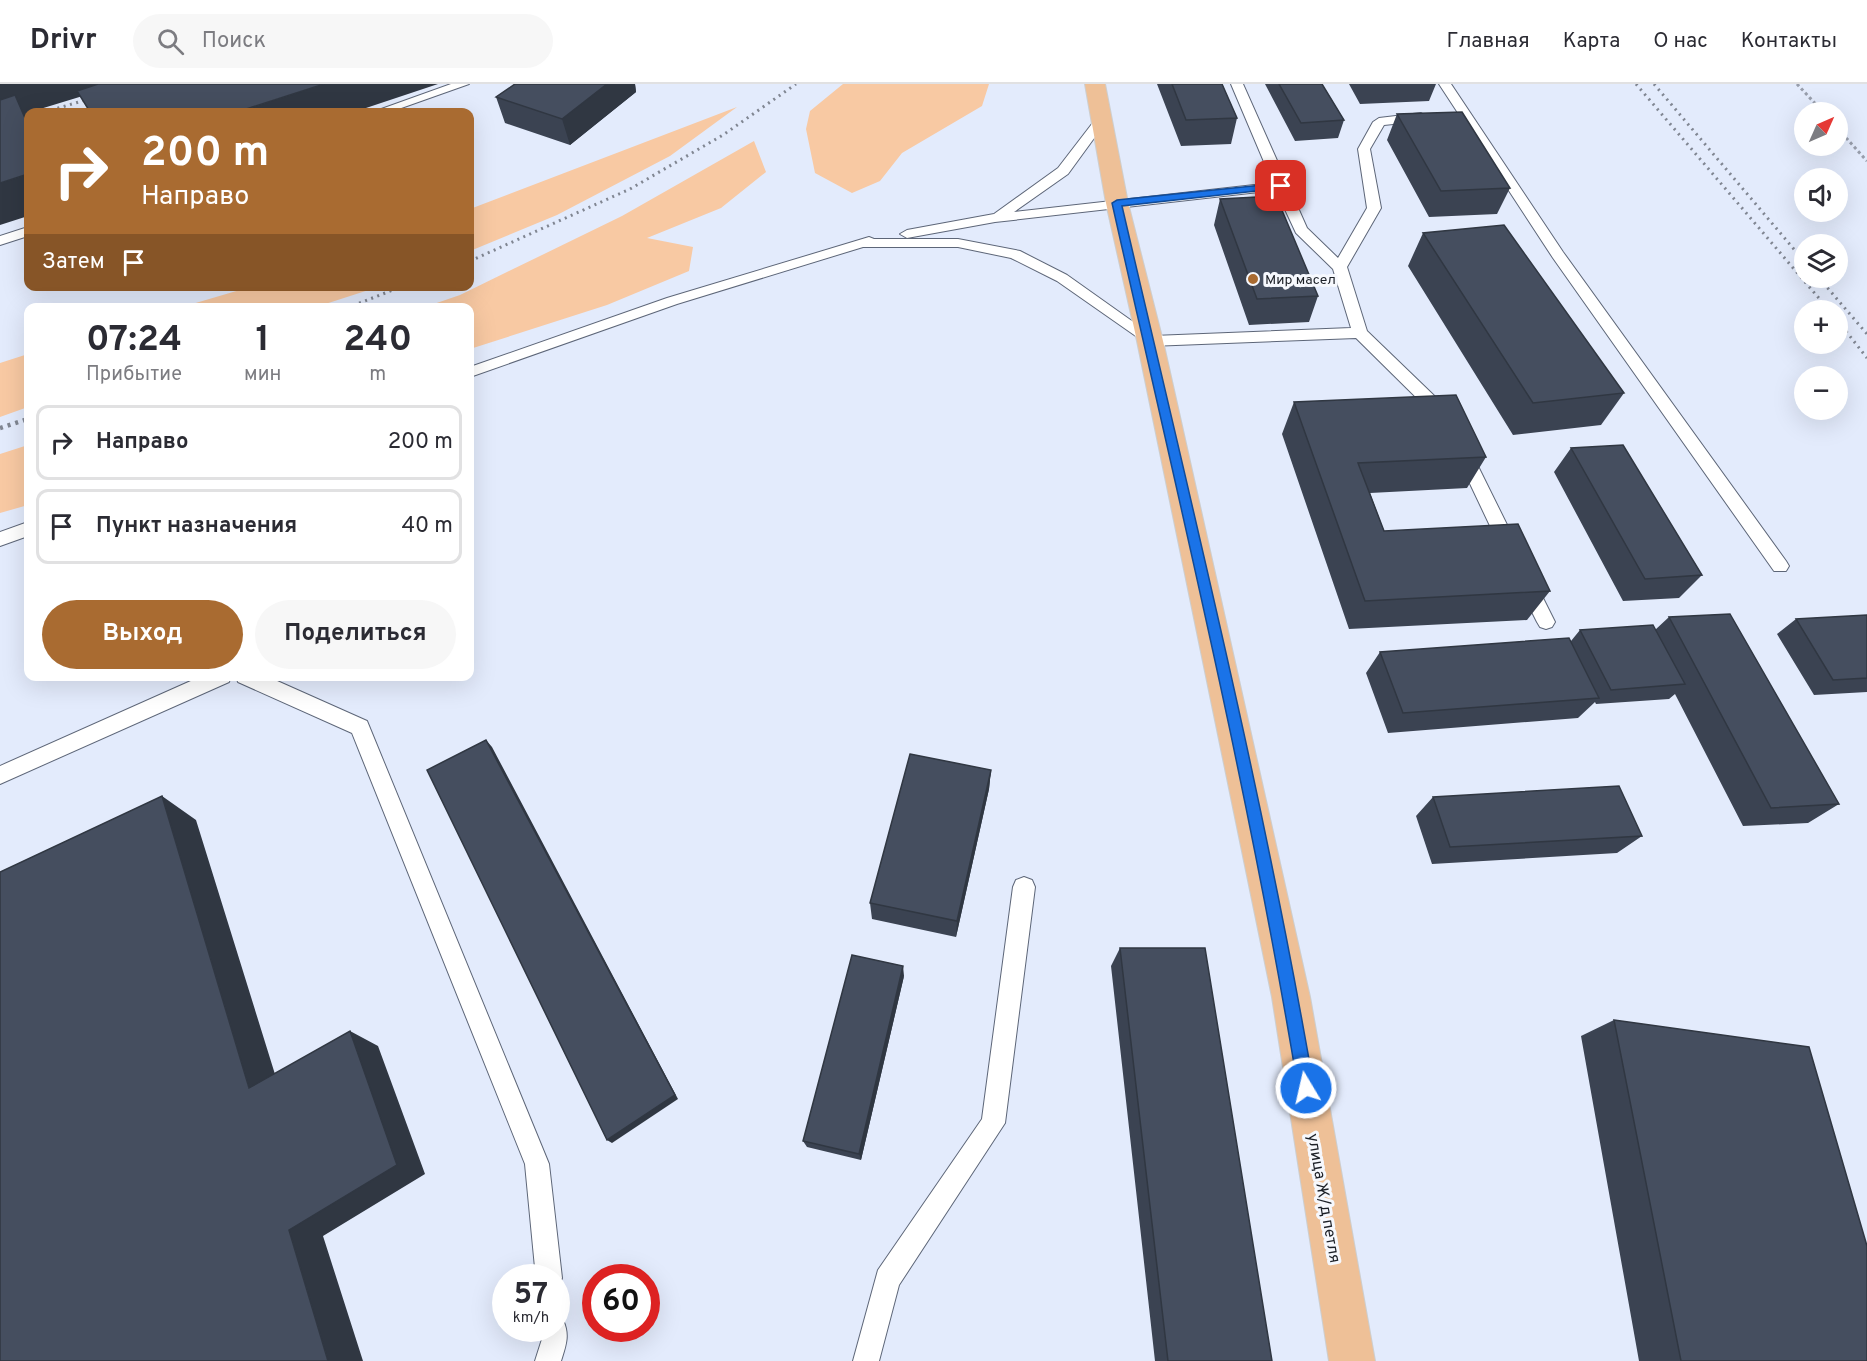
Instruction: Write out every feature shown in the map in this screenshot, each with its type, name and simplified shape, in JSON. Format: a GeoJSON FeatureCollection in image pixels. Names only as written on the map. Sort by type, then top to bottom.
{"type":"FeatureCollection","features":[{"type":"Feature","properties":{"kind":"main road","name":"улица Ж/д петля"},"geometry":{"type":"LineString","coordinates":[[1095,84],[1117,203],[1233,711],[1289,985],[1352,1361]]}},
{"type":"Feature","properties":{"kind":"lane"},"geometry":{"type":"LineString","coordinates":[[391,108],[463,84]]}},
{"type":"Feature","properties":{"kind":"lane"},"geometry":{"type":"LineString","coordinates":[[1237,84],[1301,230],[1340,267],[1360,333],[1447,418],[1546,622]]}},
{"type":"Feature","properties":{"kind":"lane"},"geometry":{"type":"LineString","coordinates":[[1445,84],[1451,114],[1558,255],[1780,566]]}},
{"type":"Feature","properties":{"kind":"lane"},"geometry":{"type":"LineString","coordinates":[[1340,267],[1374,208],[1364,149],[1379,122],[1451,114]]}},
{"type":"Feature","properties":{"kind":"lane"},"geometry":{"type":"LineString","coordinates":[[994,218],[1063,171],[1102,119]]}},
{"type":"Feature","properties":{"kind":"lane"},"geometry":{"type":"LineString","coordinates":[[474,371],[672,301],[858,243],[994,218],[1281,186]]}},
{"type":"Feature","properties":{"kind":"lane"},"geometry":{"type":"LineString","coordinates":[[0,240],[24,232]]}},
{"type":"Feature","properties":{"kind":"lane"},"geometry":{"type":"LineString","coordinates":[[858,243],[958,243],[1015,254],[1062,278],[1150,341],[1360,333]]}},
{"type":"Feature","properties":{"kind":"lane"},"geometry":{"type":"LineString","coordinates":[[0,539],[24,530]]}},
{"type":"Feature","properties":{"kind":"lane"},"geometry":{"type":"LineString","coordinates":[[0,775],[211,681]]}},
{"type":"Feature","properties":{"kind":"lane"},"geometry":{"type":"LineString","coordinates":[[256,681],[360,727],[537,1164],[548,1264]]}},
{"type":"Feature","properties":{"kind":"lane"},"geometry":{"type":"LineString","coordinates":[[866,1361],[887,1279],[993,1123],[1024,887]]}},
{"type":"Feature","properties":{"kind":"lane"},"geometry":{"type":"LineString","coordinates":[[548,1361],[554,1342]]}},
{"type":"Feature","properties":{"kind":"path"},"geometry":{"type":"LineString","coordinates":[[1797,84],[1814,102]]}},
{"type":"Feature","properties":{"kind":"path"},"geometry":{"type":"LineString","coordinates":[[1848,140],[1867,161]]}},
{"type":"Feature","properties":{"kind":"shaded area"},"geometry":{"type":"Polygon","coordinates":[[[843,84],[989,84],[982,106],[902,153],[880,181],[852,193],[815,173],[806,129],[810,111],[843,84]]]}},
{"type":"Feature","properties":{"kind":"shaded area"},"geometry":{"type":"Polygon","coordinates":[[[737,107],[670,156],[557,215],[474,249],[474,207],[737,107]]]}},
{"type":"Feature","properties":{"kind":"shaded area"},"geometry":{"type":"Polygon","coordinates":[[[754,141],[766,172],[721,208],[647,238],[693,247],[689,271],[607,305],[474,348],[474,303],[437,303],[474,291],[474,288],[622,216],[754,141]]]}},
{"type":"Feature","properties":{"kind":"shaded area"},"geometry":{"type":"Polygon","coordinates":[[[236,291],[366,291],[328,303],[196,303],[236,291]]]}},
{"type":"Feature","properties":{"kind":"shaded area"},"geometry":{"type":"Polygon","coordinates":[[[24,355],[24,408],[0,417],[0,363],[24,355]]]}},
{"type":"Feature","properties":{"kind":"shaded area"},"geometry":{"type":"Polygon","coordinates":[[[24,446],[24,506],[0,513],[0,454],[24,446]]]}},
{"type":"Feature","properties":{"kind":"building"},"geometry":{"type":"Polygon","coordinates":[[[98,84],[324,84],[249,108],[88,108],[77,91],[98,84]]]}},
{"type":"Feature","properties":{"kind":"building"},"geometry":{"type":"Polygon","coordinates":[[[515,84],[607,84],[562,119],[496,97],[515,84]]]}},
{"type":"Feature","properties":{"kind":"building"},"geometry":{"type":"Polygon","coordinates":[[[1172,84],[1222,84],[1237,118],[1186,120],[1172,84]]]}},
{"type":"Feature","properties":{"kind":"building"},"geometry":{"type":"Polygon","coordinates":[[[1279,84],[1322,84],[1344,120],[1301,123],[1279,84]]]}},
{"type":"Feature","properties":{"kind":"building"},"geometry":{"type":"Polygon","coordinates":[[[15,95],[24,116],[24,175],[0,183],[0,100],[15,95]]]}},
{"type":"Feature","properties":{"kind":"building"},"geometry":{"type":"Polygon","coordinates":[[[1462,112],[1510,188],[1441,191],[1397,114],[1462,112]]]}},
{"type":"Feature","properties":{"kind":"building"},"geometry":{"type":"Polygon","coordinates":[[[1276,196],[1318,296],[1257,299],[1220,199],[1276,196]]]}},
{"type":"Feature","properties":{"kind":"building"},"geometry":{"type":"Polygon","coordinates":[[[1504,225],[1624,393],[1533,403],[1423,233],[1504,225]]]}},
{"type":"Feature","properties":{"kind":"building"},"geometry":{"type":"Polygon","coordinates":[[[1456,395],[1486,457],[1358,463],[1384,531],[1518,524],[1550,591],[1365,601],[1294,402],[1456,395]]]}},
{"type":"Feature","properties":{"kind":"building"},"geometry":{"type":"Polygon","coordinates":[[[1623,445],[1702,575],[1645,579],[1571,448],[1623,445]]]}},
{"type":"Feature","properties":{"kind":"building"},"geometry":{"type":"Polygon","coordinates":[[[1730,614],[1839,804],[1771,808],[1669,617],[1730,614]]]}},
{"type":"Feature","properties":{"kind":"building"},"geometry":{"type":"Polygon","coordinates":[[[1867,615],[1867,678],[1833,680],[1796,619],[1867,615]]]}},
{"type":"Feature","properties":{"kind":"building"},"geometry":{"type":"Polygon","coordinates":[[[1653,625],[1685,684],[1611,690],[1580,630],[1653,625]]]}},
{"type":"Feature","properties":{"kind":"building"},"geometry":{"type":"Polygon","coordinates":[[[1569,638],[1599,698],[1403,713],[1380,652],[1569,638]]]}},
{"type":"Feature","properties":{"kind":"building"},"geometry":{"type":"Polygon","coordinates":[[[486,740],[675,1095],[607,1140],[427,770],[486,740]]]}},
{"type":"Feature","properties":{"kind":"building"},"geometry":{"type":"Polygon","coordinates":[[[910,754],[991,770],[957,921],[870,903],[910,754]]]}},
{"type":"Feature","properties":{"kind":"building"},"geometry":{"type":"Polygon","coordinates":[[[1619,786],[1642,836],[1450,847],[1433,797],[1619,786]]]}},
{"type":"Feature","properties":{"kind":"building"},"geometry":{"type":"Polygon","coordinates":[[[162,796],[249,1088],[350,1031],[397,1165],[289,1230],[328,1361],[0,1361],[0,872],[162,796]]]}},
{"type":"Feature","properties":{"kind":"building"},"geometry":{"type":"Polygon","coordinates":[[[1120,948],[1205,948],[1272,1361],[1168,1361],[1120,948]]]}},
{"type":"Feature","properties":{"kind":"building"},"geometry":{"type":"Polygon","coordinates":[[[852,955],[903,966],[859,1154],[803,1141],[852,955]]]}},
{"type":"Feature","properties":{"kind":"building"},"geometry":{"type":"Polygon","coordinates":[[[1614,1020],[1809,1047],[1867,1246],[1867,1361],[1681,1361],[1614,1020]]]}},
{"type":"Feature","properties":{"kind":"railway"},"geometry":{"type":"LineString","coordinates":[[474,259],[630,189],[723,135],[796,84]]}},
{"type":"Feature","properties":{"kind":"railway"},"geometry":{"type":"LineString","coordinates":[[1636,84],[1820,300]]}},
{"type":"Feature","properties":{"kind":"railway"},"geometry":{"type":"LineString","coordinates":[[1654,84],[1794,249]]}},
{"type":"Feature","properties":{"kind":"railway"},"geometry":{"type":"LineString","coordinates":[[58,108],[99,96]]}},
{"type":"Feature","properties":{"kind":"railway"},"geometry":{"type":"LineString","coordinates":[[97,108],[105,106]]}},
{"type":"Feature","properties":{"kind":"railway"},"geometry":{"type":"LineString","coordinates":[[1828,288],[1867,334]]}},
{"type":"Feature","properties":{"kind":"railway"},"geometry":{"type":"LineString","coordinates":[[360,303],[390,291]]}},
{"type":"Feature","properties":{"kind":"railway"},"geometry":{"type":"LineString","coordinates":[[1848,334],[1867,358]]}},
{"type":"Feature","properties":{"kind":"railway"},"geometry":{"type":"LineString","coordinates":[[0,428],[24,420]]}},
{"type":"Feature","properties":{"kind":"place","name":"Мир масел"},"geometry":{"type":"Point","coordinates":[1253,279]}},
{"type":"Feature","properties":{"kind":"route"},"geometry":{"type":"LineString","coordinates":[[1281,186],[1117,203],[1233,711],[1291,997],[1306,1088]]}}]}
